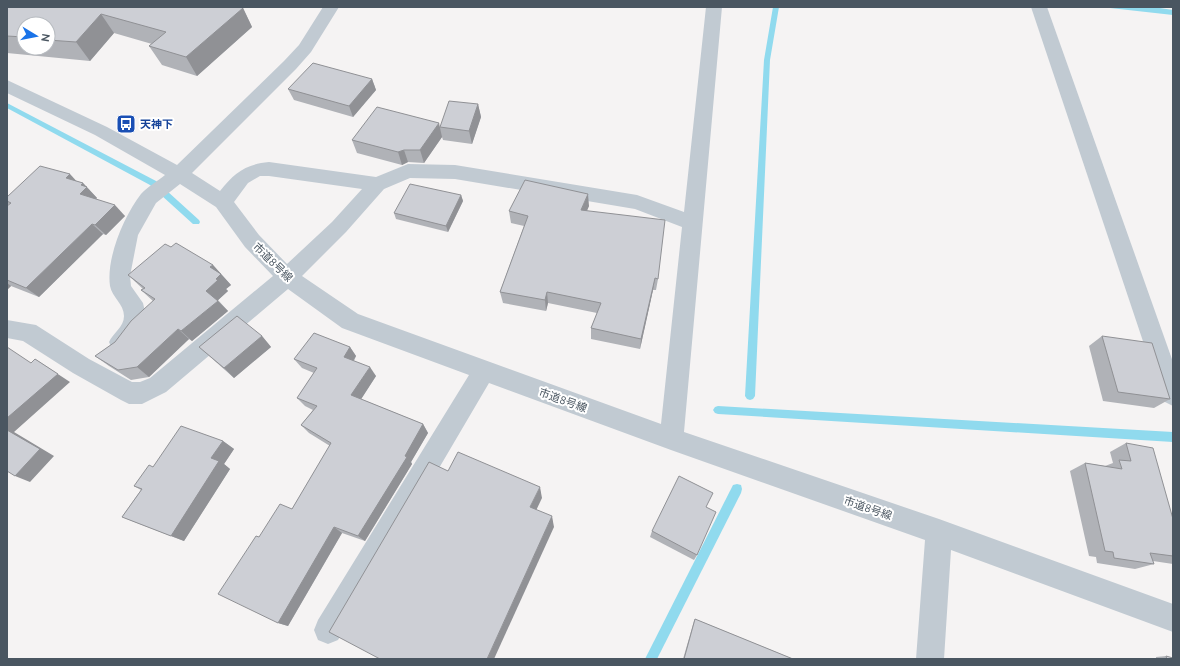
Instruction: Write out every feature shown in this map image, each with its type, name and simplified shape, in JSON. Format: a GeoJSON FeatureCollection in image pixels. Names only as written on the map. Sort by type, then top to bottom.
{"type":"FeatureCollection","features":[{"type":"Feature","properties":{"kind":"street"},"geometry":{"type":"LineString","coordinates":[[81,366],[94,362],[104,356],[123,340],[133,328],[135,316],[132,303],[121,288],[120,276],[128,235],[137,216],[149,198],[174,179],[290,65],[305,48],[331,7]]}},
{"type":"Feature","properties":{"kind":"street"},"geometry":{"type":"LineString","coordinates":[[671,439],[714,7]]}},
{"type":"Feature","properties":{"kind":"street"},"geometry":{"type":"LineString","coordinates":[[1039,7],[1173,395]]}},
{"type":"Feature","properties":{"kind":"street","name":"市道8号線"},"geometry":{"type":"LineString","coordinates":[[7,86],[101,131],[174,179],[223,202],[252,241],[287,277],[350,321],[671,439],[939,532],[1173,618]]}},
{"type":"Feature","properties":{"kind":"street"},"geometry":{"type":"LineString","coordinates":[[223,202],[242,176],[255,169],[269,168],[377,184]]}},
{"type":"Feature","properties":{"kind":"street"},"geometry":{"type":"LineString","coordinates":[[7,329],[28,332],[81,366],[129,393],[142,393],[158,385],[287,277],[339,227],[377,184],[408,171],[455,172],[637,202],[692,222]]}},
{"type":"Feature","properties":{"kind":"street"},"geometry":{"type":"LineString","coordinates":[[328,630],[484,371]]}},
{"type":"Feature","properties":{"kind":"street"},"geometry":{"type":"LineString","coordinates":[[930,659],[939,532]]}},
{"type":"Feature","properties":{"kind":"water"},"geometry":{"type":"Polygon","coordinates":[[[1101,7],[1153,7],[1173,10],[1173,15],[1101,7]]]}},
{"type":"Feature","properties":{"kind":"building"},"geometry":{"type":"Polygon","coordinates":[[[7,7],[243,8],[186,57],[149,46],[166,32],[101,14],[76,42],[56,41],[56,16],[16,16],[16,37],[7,36],[7,7]]]}},
{"type":"Feature","properties":{"kind":"building"},"geometry":{"type":"Polygon","coordinates":[[[313,63],[372,79],[349,106],[288,89],[313,63]]]}},
{"type":"Feature","properties":{"kind":"building"},"geometry":{"type":"Polygon","coordinates":[[[449,101],[478,104],[469,131],[440,127],[449,101]]]}},
{"type":"Feature","properties":{"kind":"building"},"geometry":{"type":"Polygon","coordinates":[[[377,107],[439,123],[420,150],[404,150],[398,152],[352,140],[377,107]]]}},
{"type":"Feature","properties":{"kind":"building"},"geometry":{"type":"Polygon","coordinates":[[[40,166],[70,174],[66,178],[83,183],[81,185],[87,187],[80,194],[115,205],[95,225],[92,224],[26,288],[7,280],[7,206],[11,203],[7,201],[7,197],[40,166]]]}},
{"type":"Feature","properties":{"kind":"building"},"geometry":{"type":"Polygon","coordinates":[[[525,180],[588,194],[581,210],[665,220],[658,279],[655,278],[641,339],[591,328],[601,303],[547,292],[545,300],[500,292],[528,216],[509,211],[525,180]]]}},
{"type":"Feature","properties":{"kind":"building"},"geometry":{"type":"Polygon","coordinates":[[[410,184],[461,195],[446,226],[394,213],[410,184]]]}},
{"type":"Feature","properties":{"kind":"building"},"geometry":{"type":"Polygon","coordinates":[[[176,243],[213,265],[210,267],[221,274],[216,279],[218,280],[206,291],[218,301],[181,331],[178,329],[137,367],[118,370],[95,356],[115,342],[131,321],[155,299],[141,290],[145,288],[128,275],[165,244],[171,247],[176,243]]]}},
{"type":"Feature","properties":{"kind":"building"},"geometry":{"type":"Polygon","coordinates":[[[237,316],[262,336],[224,368],[199,347],[237,316]]]}},
{"type":"Feature","properties":{"kind":"building"},"geometry":{"type":"Polygon","coordinates":[[[314,333],[350,347],[344,357],[370,367],[351,395],[423,424],[405,456],[407,457],[358,536],[334,527],[278,623],[218,594],[256,536],[259,537],[280,504],[292,509],[331,443],[301,425],[317,406],[297,398],[317,368],[294,359],[314,333]]]}},
{"type":"Feature","properties":{"kind":"building"},"geometry":{"type":"Polygon","coordinates":[[[1102,336],[1152,343],[1170,399],[1118,392],[1102,336]]]}},
{"type":"Feature","properties":{"kind":"building"},"geometry":{"type":"Polygon","coordinates":[[[7,347],[31,363],[35,359],[58,374],[7,418],[7,347]]]}},
{"type":"Feature","properties":{"kind":"building"},"geometry":{"type":"Polygon","coordinates":[[[181,426],[223,441],[211,458],[219,461],[171,536],[122,517],[142,489],[134,486],[149,465],[153,467],[181,426]]]}},
{"type":"Feature","properties":{"kind":"building"},"geometry":{"type":"Polygon","coordinates":[[[7,430],[40,449],[15,476],[7,471],[7,430]]]}},
{"type":"Feature","properties":{"kind":"building"},"geometry":{"type":"Polygon","coordinates":[[[1126,443],[1153,448],[1173,519],[1173,556],[1150,553],[1154,564],[1114,558],[1113,552],[1105,551],[1085,463],[1122,469],[1119,460],[1131,461],[1126,443]]]}},
{"type":"Feature","properties":{"kind":"building"},"geometry":{"type":"Polygon","coordinates":[[[458,452],[540,487],[530,507],[552,516],[487,659],[380,659],[329,632],[429,462],[448,471],[458,452]]]}},
{"type":"Feature","properties":{"kind":"building"},"geometry":{"type":"Polygon","coordinates":[[[679,476],[713,493],[706,507],[716,512],[697,555],[652,531],[679,476]]]}},
{"type":"Feature","properties":{"kind":"building"},"geometry":{"type":"Polygon","coordinates":[[[695,619],[793,659],[684,659],[695,619]]]}},
{"type":"Feature","properties":{"kind":"building"},"geometry":{"type":"Polygon","coordinates":[[[1166,656],[1173,658],[1173,659],[1167,659],[1166,656]]]}},
{"type":"Feature","properties":{"kind":"waterway"},"geometry":{"type":"LineString","coordinates":[[750,396],[767,60],[776,7]]}},
{"type":"Feature","properties":{"kind":"waterway"},"geometry":{"type":"LineString","coordinates":[[7,105],[153,183],[196,222]]}},
{"type":"Feature","properties":{"kind":"waterway"},"geometry":{"type":"LineString","coordinates":[[718,410],[1173,437]]}},
{"type":"Feature","properties":{"kind":"waterway"},"geometry":{"type":"LineString","coordinates":[[651,659],[737,489]]}},
{"type":"Feature","properties":{"kind":"place","name":"天神下"},"geometry":{"type":"Point","coordinates":[126,124]}}]}
